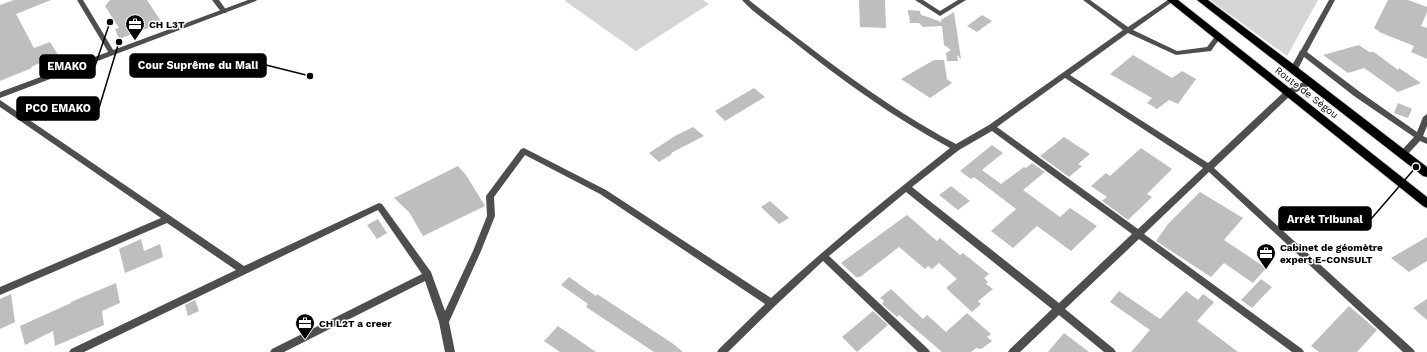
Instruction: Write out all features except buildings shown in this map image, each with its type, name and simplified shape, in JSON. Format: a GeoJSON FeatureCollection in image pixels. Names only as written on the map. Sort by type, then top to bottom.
{"type":"FeatureCollection","features":[{"type":"Feature","properties":{"kind":"highway","name":"Route de Ségou"},"geometry":{"type":"LineString","coordinates":[[1172,0],[1427,203]]}},
{"type":"Feature","properties":{"kind":"highway","name":"Route de Ségou"},"geometry":{"type":"LineString","coordinates":[[1202,0],[1294,68],[1427,173]]}},
{"type":"Feature","properties":{"kind":"street"},"geometry":{"type":"LineString","coordinates":[[80,0],[112,53]]}},
{"type":"Feature","properties":{"kind":"street"},"geometry":{"type":"LineString","coordinates":[[215,0],[224,11]]}},
{"type":"Feature","properties":{"kind":"street"},"geometry":{"type":"LineString","coordinates":[[0,95],[254,0]]}},
{"type":"Feature","properties":{"kind":"street"},"geometry":{"type":"LineString","coordinates":[[745,0],[844,77],[928,134],[956,148]]}},
{"type":"Feature","properties":{"kind":"street"},"geometry":{"type":"LineString","coordinates":[[918,0],[940,14],[963,0]]}},
{"type":"Feature","properties":{"kind":"street"},"geometry":{"type":"LineString","coordinates":[[1086,0],[1128,30],[1176,53],[1208,49],[1218,37]]}},
{"type":"Feature","properties":{"kind":"street"},"geometry":{"type":"LineString","coordinates":[[722,352],[823,256],[906,187],[956,148],[992,127],[1172,0]]}},
{"type":"Feature","properties":{"kind":"street"},"geometry":{"type":"LineString","coordinates":[[1294,68],[1332,0]]}},
{"type":"Feature","properties":{"kind":"street"},"geometry":{"type":"LineString","coordinates":[[1302,52],[1357,94],[1427,141]]}},
{"type":"Feature","properties":{"kind":"street"},"geometry":{"type":"LineString","coordinates":[[1065,75],[1209,168],[1410,352]]}},
{"type":"Feature","properties":{"kind":"street"},"geometry":{"type":"LineString","coordinates":[[1013,352],[1289,92],[1311,82]]}},
{"type":"Feature","properties":{"kind":"street"},"geometry":{"type":"LineString","coordinates":[[0,104],[244,271]]}},
{"type":"Feature","properties":{"kind":"street"},"geometry":{"type":"LineString","coordinates":[[1403,154],[1419,137],[1427,117]]}},
{"type":"Feature","properties":{"kind":"street"},"geometry":{"type":"LineString","coordinates":[[992,127],[1299,352]]}},
{"type":"Feature","properties":{"kind":"street"},"geometry":{"type":"LineString","coordinates":[[444,322],[477,251],[491,216],[490,196],[524,151],[603,192],[772,303]]}},
{"type":"Feature","properties":{"kind":"street"},"geometry":{"type":"LineString","coordinates":[[906,187],[1111,352]]}},
{"type":"Feature","properties":{"kind":"street"},"geometry":{"type":"LineString","coordinates":[[74,352],[379,206],[428,275],[444,322],[450,352]]}},
{"type":"Feature","properties":{"kind":"street"},"geometry":{"type":"LineString","coordinates":[[0,291],[167,219]]}},
{"type":"Feature","properties":{"kind":"street"},"geometry":{"type":"LineString","coordinates":[[823,256],[925,352]]}},
{"type":"Feature","properties":{"kind":"street"},"geometry":{"type":"LineString","coordinates":[[275,352],[428,275]]}},
{"type":"Feature","properties":{"kind":"shaded area"},"geometry":{"type":"Polygon","coordinates":[[[703,0],[709,4],[636,51],[565,1],[703,0]]]}},
{"type":"Feature","properties":{"kind":"shaded area"},"geometry":{"type":"Polygon","coordinates":[[[1210,0],[1318,0],[1287,56],[1210,0]]]}},
{"type":"Feature","properties":{"kind":"place","name":"EMAKO"},"geometry":{"type":"Point","coordinates":[110,22]}},
{"type":"Feature","properties":{"kind":"place","name":"CH L3T"},"geometry":{"type":"Point","coordinates":[135,41]}},
{"type":"Feature","properties":{"kind":"place","name":"PCO EMAKO"},"geometry":{"type":"Point","coordinates":[119,42]}},
{"type":"Feature","properties":{"kind":"place","name":"Cour Suprême du Mali"},"geometry":{"type":"Point","coordinates":[310,76]}},
{"type":"Feature","properties":{"kind":"place","name":"Arrêt Tribunal"},"geometry":{"type":"Point","coordinates":[1416,167]}},
{"type":"Feature","properties":{"kind":"place","name":"Cabinet de géomètre expert E-CONSULT"},"geometry":{"type":"Point","coordinates":[1266,270]}},
{"type":"Feature","properties":{"kind":"place","name":"CH L2T a creer"},"geometry":{"type":"Point","coordinates":[305,340]}}]}
